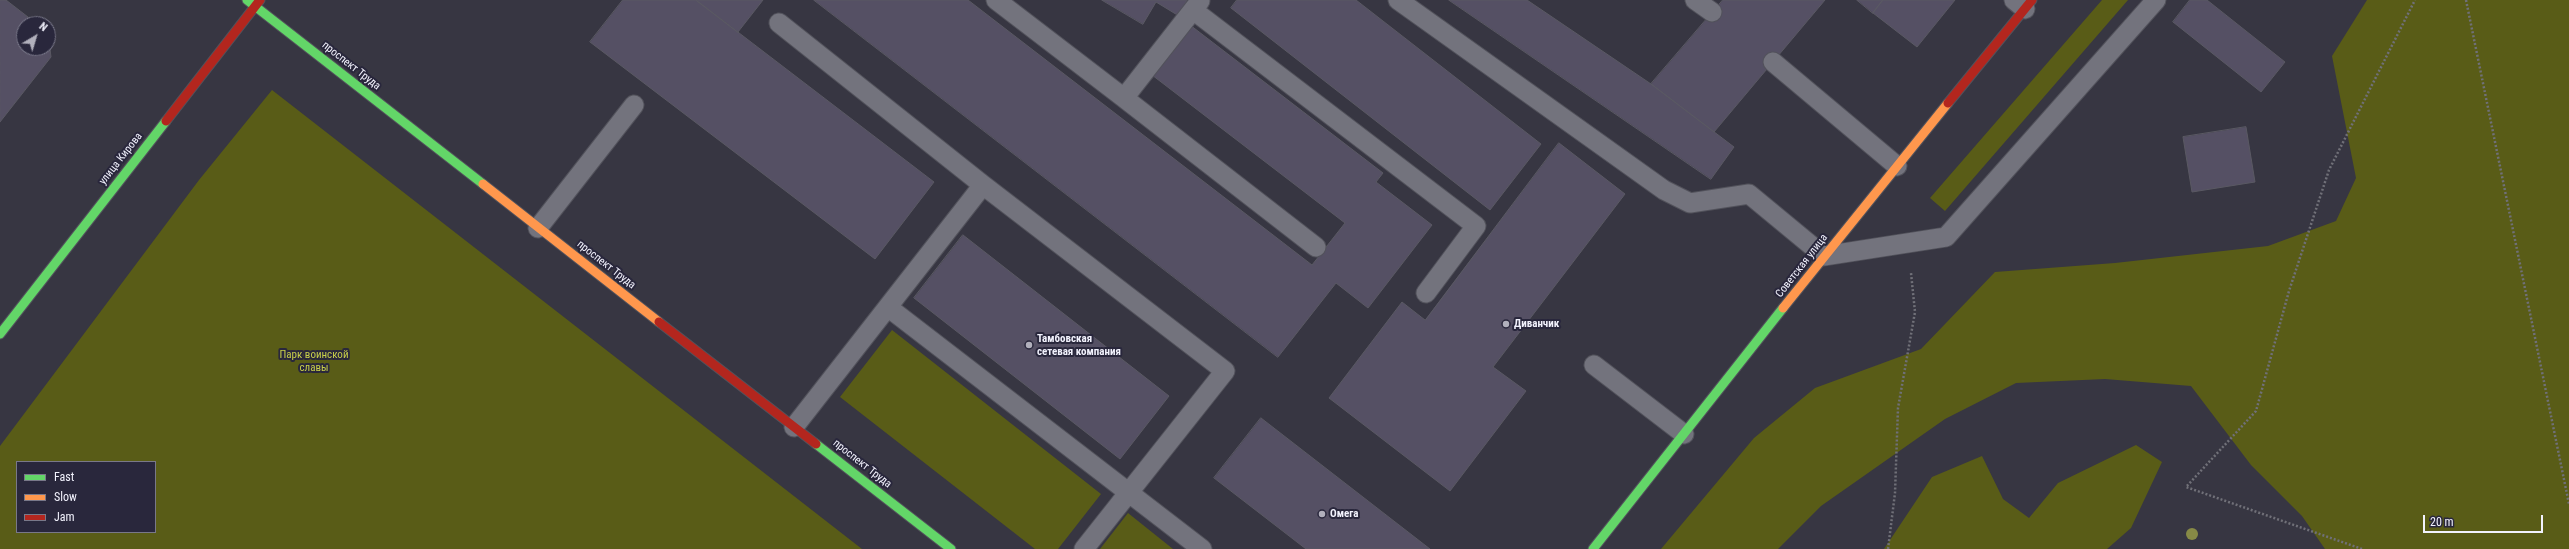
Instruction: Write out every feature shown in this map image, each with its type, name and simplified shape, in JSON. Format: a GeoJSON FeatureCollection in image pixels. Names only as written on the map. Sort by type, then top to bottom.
{"type":"FeatureCollection","features":[{"type":"Feature","properties":{"kind":"street","name":"проспект Труда"},"geometry":{"type":"LineString","coordinates":[[247,0],[258,3],[538,228],[951,549]]}},
{"type":"Feature","properties":{"kind":"street","name":"улица Кирова"},"geometry":{"type":"LineString","coordinates":[[0,334],[258,3]]}},
{"type":"Feature","properties":{"kind":"street","name":"Советская улица"},"geometry":{"type":"LineString","coordinates":[[1593,549],[1824,256],[1898,166],[2024,3]]}},
{"type":"Feature","properties":{"kind":"lane"},"geometry":{"type":"LineString","coordinates":[[996,0],[1316,247]]}},
{"type":"Feature","properties":{"kind":"lane"},"geometry":{"type":"LineString","coordinates":[[1398,0],[1664,190],[1690,203],[1749,194],[1824,256],[1946,237],[2156,0]]}},
{"type":"Feature","properties":{"kind":"lane"},"geometry":{"type":"LineString","coordinates":[[1695,0],[1712,12]]}},
{"type":"Feature","properties":{"kind":"lane"},"geometry":{"type":"LineString","coordinates":[[1124,98],[1197,5],[1476,226],[1426,293]]}},
{"type":"Feature","properties":{"kind":"lane"},"geometry":{"type":"LineString","coordinates":[[779,23],[983,185],[1225,371],[1084,549]]}},
{"type":"Feature","properties":{"kind":"lane"},"geometry":{"type":"LineString","coordinates":[[1773,62],[1898,166]]}},
{"type":"Feature","properties":{"kind":"lane"},"geometry":{"type":"LineString","coordinates":[[538,228],[634,105]]}},
{"type":"Feature","properties":{"kind":"lane"},"geometry":{"type":"LineString","coordinates":[[794,427],[889,308],[983,185]]}},
{"type":"Feature","properties":{"kind":"lane"},"geometry":{"type":"LineString","coordinates":[[889,308],[1202,549]]}},
{"type":"Feature","properties":{"kind":"lane"},"geometry":{"type":"LineString","coordinates":[[1594,365],[1684,434]]}},
{"type":"Feature","properties":{"kind":"path"},"geometry":{"type":"LineString","coordinates":[[2362,549],[2186,487],[2256,411],[2289,291],[2329,170],[2415,0]]}},
{"type":"Feature","properties":{"kind":"path"},"geometry":{"type":"LineString","coordinates":[[2466,0],[2569,504]]}},
{"type":"Feature","properties":{"kind":"path"},"geometry":{"type":"LineString","coordinates":[[1888,549],[1895,493],[1898,408],[1915,312],[1907,243]]}},
{"type":"Feature","properties":{"kind":"green space"},"geometry":{"type":"Polygon","coordinates":[[[2102,0],[2128,0],[1945,211],[1930,198],[2102,0]]]}},
{"type":"Feature","properties":{"kind":"green space"},"geometry":{"type":"Polygon","coordinates":[[[2367,0],[2569,0],[2569,549],[2325,549],[2302,516],[2251,465],[2191,386],[2105,379],[2016,383],[1945,419],[1821,506],[1778,549],[1661,549],[1754,438],[1815,388],[1921,349],[1995,272],[2115,263],[2268,246],[2336,221],[2356,178],[2332,56],[2367,0]]]}},
{"type":"Feature","properties":{"kind":"green space","name":"Парк воинской славы"},"geometry":{"type":"Polygon","coordinates":[[[272,90],[862,549],[0,549],[0,446],[199,180],[272,90]]]}},
{"type":"Feature","properties":{"kind":"green space"},"geometry":{"type":"Polygon","coordinates":[[[892,330],[1101,494],[1058,549],[1035,549],[840,397],[892,330]]]}},
{"type":"Feature","properties":{"kind":"green space"},"geometry":{"type":"Polygon","coordinates":[[[2136,445],[2162,462],[2131,528],[2107,549],[1884,549],[1932,477],[1982,456],[2003,499],[2029,518],[2058,483],[2136,445]]]}},
{"type":"Feature","properties":{"kind":"green space"},"geometry":{"type":"Polygon","coordinates":[[[1128,513],[1173,549],[1100,549],[1128,513]]]}},
{"type":"Feature","properties":{"kind":"building"},"geometry":{"type":"Polygon","coordinates":[[[0,0],[6,0],[27,16],[16,16],[16,56],[51,57],[0,122],[0,0]]]}},
{"type":"Feature","properties":{"kind":"building"},"geometry":{"type":"Polygon","coordinates":[[[623,0],[696,0],[934,182],[875,259],[590,42],[623,0]]]}},
{"type":"Feature","properties":{"kind":"building"},"geometry":{"type":"Polygon","coordinates":[[[696,0],[763,0],[738,32],[696,0]]]}},
{"type":"Feature","properties":{"kind":"building"},"geometry":{"type":"Polygon","coordinates":[[[814,0],[968,0],[1312,265],[1345,223],[1152,75],[1190,25],[1383,173],[1376,182],[1432,225],[1368,308],[1336,283],[1278,357],[814,0]]]}},
{"type":"Feature","properties":{"kind":"building"},"geometry":{"type":"Polygon","coordinates":[[[1102,0],[1187,0],[1179,16],[1156,2],[1143,24],[1102,0]]]}},
{"type":"Feature","properties":{"kind":"building"},"geometry":{"type":"Polygon","coordinates":[[[1237,0],[1356,0],[1541,144],[1490,210],[1231,8],[1237,0]]]}},
{"type":"Feature","properties":{"kind":"building"},"geometry":{"type":"Polygon","coordinates":[[[1449,0],[1527,0],[1651,84],[1734,147],[1711,179],[1449,0]]]}},
{"type":"Feature","properties":{"kind":"building"},"geometry":{"type":"Polygon","coordinates":[[[1723,0],[1825,0],[1714,132],[1651,84],[1723,0]]]}},
{"type":"Feature","properties":{"kind":"building"},"geometry":{"type":"Polygon","coordinates":[[[1857,0],[1883,0],[1873,13],[1857,0]]]}},
{"type":"Feature","properties":{"kind":"building"},"geometry":{"type":"Polygon","coordinates":[[[1883,0],[1955,0],[1917,47],[1873,13],[1883,0]]]}},
{"type":"Feature","properties":{"kind":"building"},"geometry":{"type":"Polygon","coordinates":[[[2190,0],[2207,0],[2285,62],[2261,92],[2173,22],[2190,0]]]}},
{"type":"Feature","properties":{"kind":"building"},"geometry":{"type":"Polygon","coordinates":[[[2246,127],[2255,182],[2192,192],[2183,137],[2246,127]]]}},
{"type":"Feature","properties":{"kind":"building"},"geometry":{"type":"Polygon","coordinates":[[[1559,143],[1625,194],[1493,367],[1526,391],[1450,491],[1329,398],[1402,302],[1425,320],[1559,143]]]}},
{"type":"Feature","properties":{"kind":"building"},"geometry":{"type":"Polygon","coordinates":[[[963,235],[1169,396],[1120,459],[914,298],[963,235]]]}},
{"type":"Feature","properties":{"kind":"building","name":"Омега"},"geometry":{"type":"Polygon","coordinates":[[[1261,418],[1430,549],[1306,549],[1214,478],[1261,418]]]}},
{"type":"Feature","properties":{"kind":"traffic: fast"},"geometry":{"type":"LineString","coordinates":[[247,0],[483,184]]}},
{"type":"Feature","properties":{"kind":"traffic: fast"},"geometry":{"type":"LineString","coordinates":[[0,334],[166,121]]}},
{"type":"Feature","properties":{"kind":"traffic: fast"},"geometry":{"type":"LineString","coordinates":[[1593,549],[1783,308]]}},
{"type":"Feature","properties":{"kind":"traffic: fast"},"geometry":{"type":"LineString","coordinates":[[816,444],[951,549]]}},
{"type":"Feature","properties":{"kind":"traffic: slow"},"geometry":{"type":"LineString","coordinates":[[1783,308],[1948,103]]}},
{"type":"Feature","properties":{"kind":"traffic: slow"},"geometry":{"type":"LineString","coordinates":[[483,184],[659,322]]}},
{"type":"Feature","properties":{"kind":"traffic: jam"},"geometry":{"type":"LineString","coordinates":[[166,121],[260,0]]}},
{"type":"Feature","properties":{"kind":"traffic: jam"},"geometry":{"type":"LineString","coordinates":[[1948,103],[2032,0]]}},
{"type":"Feature","properties":{"kind":"traffic: jam"},"geometry":{"type":"LineString","coordinates":[[659,322],[816,444]]}},
{"type":"Feature","properties":{"kind":"place","name":"Диванчик"},"geometry":{"type":"Point","coordinates":[1506,324]}},
{"type":"Feature","properties":{"kind":"place","name":"Тамбовская сетевая компания"},"geometry":{"type":"Point","coordinates":[1029,345]}},
{"type":"Feature","properties":{"kind":"place","name":"Омега"},"geometry":{"type":"Point","coordinates":[1322,514]}}]}
